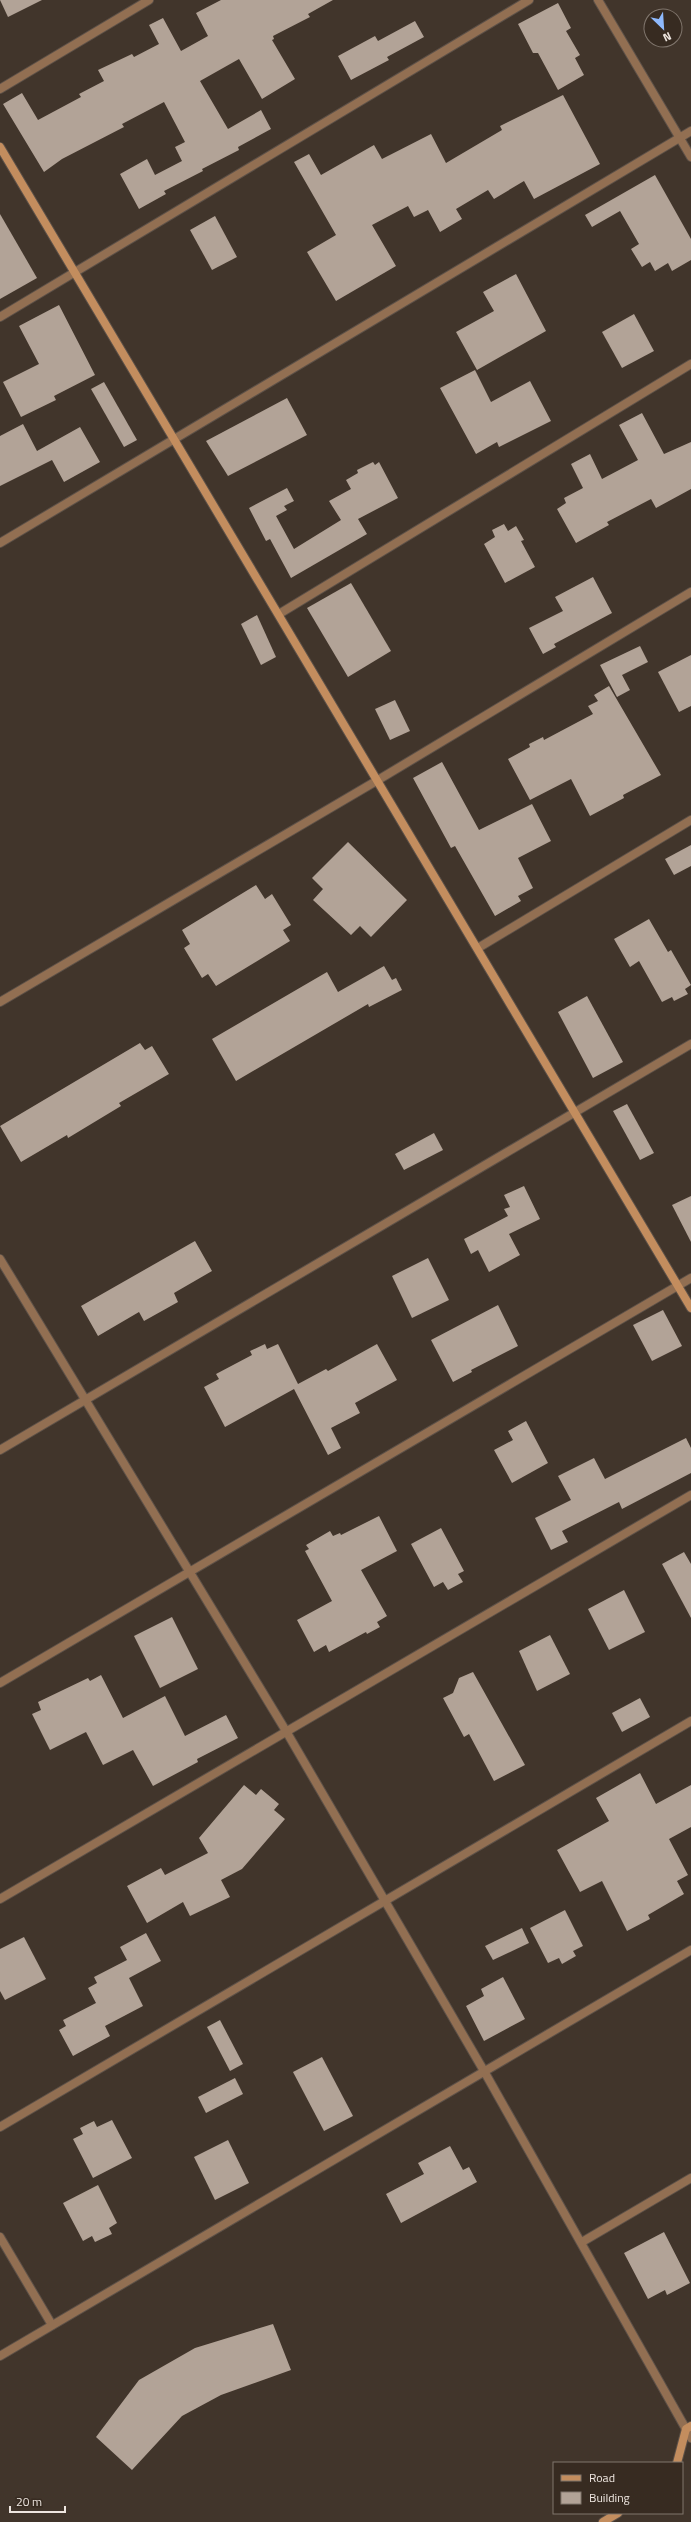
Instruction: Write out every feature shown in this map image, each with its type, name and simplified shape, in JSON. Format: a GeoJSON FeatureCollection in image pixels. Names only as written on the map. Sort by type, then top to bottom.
{"type":"FeatureCollection","features":[{"type":"Feature","properties":{"kind":"main road"},"geometry":{"type":"LineString","coordinates":[[0,147],[691,1308]]}},
{"type":"Feature","properties":{"kind":"main road"},"geometry":{"type":"LineString","coordinates":[[677,2462],[688,2428]]}},
{"type":"Feature","properties":{"kind":"main road"},"geometry":{"type":"LineString","coordinates":[[603,2522],[616,2514]]}},
{"type":"Feature","properties":{"kind":"street"},"geometry":{"type":"LineString","coordinates":[[0,89],[149,0]]}},
{"type":"Feature","properties":{"kind":"street"},"geometry":{"type":"LineString","coordinates":[[0,317],[529,0]]}},
{"type":"Feature","properties":{"kind":"street"},"geometry":{"type":"LineString","coordinates":[[598,0],[691,157]]}},
{"type":"Feature","properties":{"kind":"street"},"geometry":{"type":"LineString","coordinates":[[0,543],[691,131]]}},
{"type":"Feature","properties":{"kind":"street"},"geometry":{"type":"LineString","coordinates":[[279,614],[691,364]]}},
{"type":"Feature","properties":{"kind":"street"},"geometry":{"type":"LineString","coordinates":[[0,1002],[378,780],[691,592]]}},
{"type":"Feature","properties":{"kind":"street"},"geometry":{"type":"LineString","coordinates":[[478,948],[691,820]]}},
{"type":"Feature","properties":{"kind":"street"},"geometry":{"type":"LineString","coordinates":[[0,1450],[691,1044]]}},
{"type":"Feature","properties":{"kind":"street"},"geometry":{"type":"LineString","coordinates":[[0,1259],[286,1731],[582,2242],[688,2428],[691,2438]]}},
{"type":"Feature","properties":{"kind":"street"},"geometry":{"type":"LineString","coordinates":[[0,1683],[691,1278]]}},
{"type":"Feature","properties":{"kind":"street"},"geometry":{"type":"LineString","coordinates":[[0,1899],[691,1495]]}},
{"type":"Feature","properties":{"kind":"street"},"geometry":{"type":"LineString","coordinates":[[0,2126],[691,1721]]}},
{"type":"Feature","properties":{"kind":"street"},"geometry":{"type":"LineString","coordinates":[[0,2356],[691,1950]]}},
{"type":"Feature","properties":{"kind":"street"},"geometry":{"type":"LineString","coordinates":[[582,2242],[691,2178]]}},
{"type":"Feature","properties":{"kind":"street"},"geometry":{"type":"LineString","coordinates":[[0,2237],[52,2325]]}},
{"type":"Feature","properties":{"kind":"building"},"geometry":{"type":"Polygon","coordinates":[[[0,0],[42,0],[8,17],[0,0]]]}},
{"type":"Feature","properties":{"kind":"building"},"geometry":{"type":"Polygon","coordinates":[[[221,0],[333,0],[308,14],[310,17],[273,36],[274,39],[272,40],[295,79],[262,99],[239,59],[200,81],[228,129],[261,110],[271,129],[238,147],[239,150],[202,169],[203,171],[164,191],[166,194],[139,209],[120,174],[147,159],[155,175],[182,161],[175,147],[185,142],[164,102],[122,124],[124,127],[62,159],[44,172],[3,104],[22,93],[38,120],[81,97],[79,94],[104,81],[98,70],[132,54],[134,57],[159,44],[149,25],[163,18],[181,51],[208,36],[196,13],[221,0]]]}},
{"type":"Feature","properties":{"kind":"building"},"geometry":{"type":"Polygon","coordinates":[[[558,3],[571,28],[566,31],[580,55],[575,58],[584,75],[558,90],[538,53],[533,53],[518,24],[558,3]]]}},
{"type":"Feature","properties":{"kind":"building"},"geometry":{"type":"Polygon","coordinates":[[[415,21],[424,37],[387,57],[389,60],[351,80],[338,56],[375,36],[378,41],[415,21]]]}},
{"type":"Feature","properties":{"kind":"building"},"geometry":{"type":"Polygon","coordinates":[[[563,95],[600,164],[534,199],[524,181],[494,199],[488,190],[456,209],[462,219],[440,232],[428,210],[414,217],[408,206],[372,225],[396,266],[336,301],[307,252],[336,235],[294,162],[309,154],[321,175],[374,145],[382,159],[431,134],[446,163],[502,130],[500,126],[563,95]]]}},
{"type":"Feature","properties":{"kind":"building"},"geometry":{"type":"Polygon","coordinates":[[[655,175],[691,239],[691,260],[672,271],[668,263],[655,271],[650,262],[642,267],[631,249],[639,244],[620,211],[592,227],[585,215],[655,175]]]}},
{"type":"Feature","properties":{"kind":"building"},"geometry":{"type":"Polygon","coordinates":[[[0,214],[37,278],[0,299],[0,214]]]}},
{"type":"Feature","properties":{"kind":"building"},"geometry":{"type":"Polygon","coordinates":[[[215,216],[237,257],[212,270],[190,230],[215,216]]]}},
{"type":"Feature","properties":{"kind":"building"},"geometry":{"type":"Polygon","coordinates":[[[516,274],[546,331],[477,370],[456,332],[494,311],[483,292],[516,274]]]}},
{"type":"Feature","properties":{"kind":"building"},"geometry":{"type":"Polygon","coordinates":[[[59,305],[95,375],[54,396],[56,400],[21,417],[3,382],[39,364],[19,326],[59,305]]]}},
{"type":"Feature","properties":{"kind":"building"},"geometry":{"type":"Polygon","coordinates":[[[634,314],[654,351],[622,368],[602,332],[634,314]]]}},
{"type":"Feature","properties":{"kind":"building"},"geometry":{"type":"Polygon","coordinates":[[[475,370],[491,402],[530,381],[551,421],[499,447],[497,442],[476,454],[440,388],[475,370]]]}},
{"type":"Feature","properties":{"kind":"building"},"geometry":{"type":"Polygon","coordinates":[[[104,382],[137,440],[124,447],[91,389],[104,382]]]}},
{"type":"Feature","properties":{"kind":"building"},"geometry":{"type":"Polygon","coordinates":[[[287,398],[307,435],[228,476],[206,441],[287,398]]]}},
{"type":"Feature","properties":{"kind":"building"},"geometry":{"type":"Polygon","coordinates":[[[642,413],[664,454],[691,442],[691,489],[656,508],[651,499],[607,522],[609,525],[576,543],[557,509],[566,503],[564,498],[583,488],[571,464],[590,454],[602,479],[638,460],[619,425],[642,413]]]}},
{"type":"Feature","properties":{"kind":"building"},"geometry":{"type":"Polygon","coordinates":[[[23,424],[37,451],[80,427],[100,462],[64,482],[52,460],[0,486],[0,436],[23,424]]]}},
{"type":"Feature","properties":{"kind":"building"},"geometry":{"type":"Polygon","coordinates":[[[373,462],[375,465],[379,462],[398,498],[358,519],[367,534],[291,578],[270,539],[266,541],[249,508],[287,488],[294,501],[284,506],[287,510],[276,516],[294,549],[341,520],[329,501],[351,489],[346,480],[358,473],[357,470],[373,462]]]}},
{"type":"Feature","properties":{"kind":"building"},"geometry":{"type":"Polygon","coordinates":[[[504,524],[508,531],[516,526],[524,540],[521,541],[535,567],[505,583],[484,544],[495,537],[492,530],[504,524]]]}},
{"type":"Feature","properties":{"kind":"building"},"geometry":{"type":"Polygon","coordinates":[[[593,577],[612,613],[554,644],[556,647],[543,654],[529,628],[563,611],[555,597],[593,577]]]}},
{"type":"Feature","properties":{"kind":"building"},"geometry":{"type":"Polygon","coordinates":[[[351,583],[391,651],[348,677],[307,608],[351,583]]]}},
{"type":"Feature","properties":{"kind":"building"},"geometry":{"type":"Polygon","coordinates":[[[257,615],[276,657],[261,665],[241,624],[257,615]]]}},
{"type":"Feature","properties":{"kind":"building"},"geometry":{"type":"Polygon","coordinates":[[[640,646],[648,662],[622,675],[630,690],[617,697],[600,665],[640,646]]]}},
{"type":"Feature","properties":{"kind":"building"},"geometry":{"type":"Polygon","coordinates":[[[691,655],[691,706],[679,712],[658,672],[691,655]]]}},
{"type":"Feature","properties":{"kind":"building"},"geometry":{"type":"Polygon","coordinates":[[[609,686],[661,775],[623,795],[624,798],[590,816],[571,779],[530,800],[508,759],[530,747],[529,744],[543,737],[544,740],[593,714],[588,706],[598,701],[594,695],[609,686]]]}},
{"type":"Feature","properties":{"kind":"building"},"geometry":{"type":"Polygon","coordinates":[[[395,700],[410,731],[390,740],[375,709],[395,700]]]}},
{"type":"Feature","properties":{"kind":"building"},"geometry":{"type":"Polygon","coordinates":[[[442,762],[479,830],[532,804],[551,841],[518,858],[533,888],[518,896],[521,901],[495,916],[455,846],[451,848],[413,778],[442,762]]]}},
{"type":"Feature","properties":{"kind":"building"},"geometry":{"type":"Polygon","coordinates":[[[348,842],[407,900],[371,937],[360,926],[351,935],[313,900],[323,889],[312,878],[348,842]]]}},
{"type":"Feature","properties":{"kind":"building"},"geometry":{"type":"Polygon","coordinates":[[[691,845],[691,866],[674,875],[665,859],[691,845]]]}},
{"type":"Feature","properties":{"kind":"building"},"geometry":{"type":"Polygon","coordinates":[[[256,885],[265,899],[272,894],[291,925],[283,930],[290,941],[216,986],[208,974],[202,978],[184,948],[190,944],[182,930],[256,885]]]}},
{"type":"Feature","properties":{"kind":"building"},"geometry":{"type":"Polygon","coordinates":[[[649,919],[668,952],[671,950],[691,985],[685,989],[688,994],[674,1001],[672,997],[662,1002],[639,961],[630,967],[614,939],[649,919]]]}},
{"type":"Feature","properties":{"kind":"building"},"geometry":{"type":"Polygon","coordinates":[[[384,966],[392,980],[396,978],[402,990],[369,1007],[368,1004],[236,1081],[212,1039],[327,972],[338,992],[384,966]]]}},
{"type":"Feature","properties":{"kind":"building"},"geometry":{"type":"Polygon","coordinates":[[[587,996],[623,1062],[593,1078],[558,1012],[587,996]]]}},
{"type":"Feature","properties":{"kind":"building"},"geometry":{"type":"Polygon","coordinates":[[[140,1043],[145,1050],[152,1046],[169,1074],[119,1103],[121,1106],[68,1138],[67,1135],[21,1162],[0,1126],[140,1043]]]}},
{"type":"Feature","properties":{"kind":"building"},"geometry":{"type":"Polygon","coordinates":[[[627,1104],[654,1153],[640,1160],[613,1111],[627,1104]]]}},
{"type":"Feature","properties":{"kind":"building"},"geometry":{"type":"Polygon","coordinates":[[[434,1133],[443,1150],[404,1170],[395,1154],[434,1133]]]}},
{"type":"Feature","properties":{"kind":"building"},"geometry":{"type":"Polygon","coordinates":[[[524,1186],[540,1219],[509,1234],[520,1255],[489,1272],[478,1250],[471,1254],[464,1239],[508,1216],[504,1209],[510,1207],[504,1195],[524,1186]]]}},
{"type":"Feature","properties":{"kind":"building"},"geometry":{"type":"Polygon","coordinates":[[[691,1196],[691,1242],[672,1205],[691,1196]]]}},
{"type":"Feature","properties":{"kind":"building"},"geometry":{"type":"Polygon","coordinates":[[[195,1241],[212,1271],[174,1293],[178,1302],[144,1321],[139,1312],[98,1336],[81,1306],[195,1241]]]}},
{"type":"Feature","properties":{"kind":"building"},"geometry":{"type":"Polygon","coordinates":[[[428,1258],[449,1300],[412,1318],[392,1276],[428,1258]]]}},
{"type":"Feature","properties":{"kind":"building"},"geometry":{"type":"Polygon","coordinates":[[[498,1305],[518,1346],[471,1370],[472,1372],[453,1382],[431,1340],[498,1305]]]}},
{"type":"Feature","properties":{"kind":"building"},"geometry":{"type":"Polygon","coordinates":[[[663,1310],[682,1346],[652,1361],[633,1325],[663,1310]]]}},
{"type":"Feature","properties":{"kind":"building"},"geometry":{"type":"Polygon","coordinates":[[[265,1344],[267,1349],[278,1344],[298,1384],[326,1369],[328,1371],[377,1344],[397,1380],[355,1403],[360,1413],[331,1428],[341,1448],[328,1455],[294,1389],[225,1427],[204,1387],[219,1379],[216,1374],[252,1355],[250,1351],[265,1344]]]}},
{"type":"Feature","properties":{"kind":"building"},"geometry":{"type":"Polygon","coordinates":[[[526,1421],[548,1463],[512,1483],[494,1450],[513,1440],[508,1431],[526,1421]]]}},
{"type":"Feature","properties":{"kind":"building"},"geometry":{"type":"Polygon","coordinates":[[[686,1438],[691,1448],[691,1473],[622,1509],[619,1502],[562,1531],[568,1542],[551,1550],[535,1518],[571,1500],[558,1476],[594,1458],[605,1479],[686,1438]]]}},
{"type":"Feature","properties":{"kind":"building"},"geometry":{"type":"Polygon","coordinates":[[[379,1516],[397,1551],[361,1570],[387,1616],[377,1622],[380,1627],[367,1634],[366,1632],[329,1652],[326,1645],[314,1652],[297,1620],[332,1601],[305,1551],[309,1549],[306,1545],[330,1531],[333,1536],[340,1533],[341,1535],[379,1516]]]}},
{"type":"Feature","properties":{"kind":"building"},"geometry":{"type":"Polygon","coordinates":[[[441,1528],[464,1571],[458,1574],[463,1582],[448,1590],[443,1582],[434,1587],[411,1544],[441,1528]]]}},
{"type":"Feature","properties":{"kind":"building"},"geometry":{"type":"Polygon","coordinates":[[[684,1552],[691,1564],[691,1618],[662,1564],[684,1552]]]}},
{"type":"Feature","properties":{"kind":"building"},"geometry":{"type":"Polygon","coordinates":[[[624,1590],[645,1632],[609,1650],[588,1609],[624,1590]]]}},
{"type":"Feature","properties":{"kind":"building"},"geometry":{"type":"Polygon","coordinates":[[[172,1617],[198,1669],[160,1688],[134,1636],[172,1617]]]}},
{"type":"Feature","properties":{"kind":"building"},"geometry":{"type":"Polygon","coordinates":[[[550,1635],[570,1674],[537,1691],[519,1651],[550,1635]]]}},
{"type":"Feature","properties":{"kind":"building"},"geometry":{"type":"Polygon","coordinates":[[[473,1672],[525,1765],[494,1781],[469,1734],[464,1737],[443,1698],[453,1693],[459,1678],[473,1672]]]}},
{"type":"Feature","properties":{"kind":"building"},"geometry":{"type":"Polygon","coordinates":[[[101,1675],[123,1718],[165,1696],[185,1736],[226,1715],[238,1738],[197,1759],[198,1762],[153,1786],[133,1750],[103,1765],[86,1732],[50,1750],[32,1714],[41,1710],[38,1702],[88,1678],[90,1681],[101,1675]]]}},
{"type":"Feature","properties":{"kind":"building"},"geometry":{"type":"Polygon","coordinates":[[[640,1698],[650,1717],[622,1732],[612,1713],[640,1698]]]}},
{"type":"Feature","properties":{"kind":"building"},"geometry":{"type":"Polygon","coordinates":[[[640,1773],[656,1804],[691,1785],[691,1827],[669,1839],[688,1875],[677,1881],[684,1894],[648,1915],[650,1919],[627,1931],[602,1881],[580,1892],[557,1850],[609,1821],[596,1798],[640,1773]]]}},
{"type":"Feature","properties":{"kind":"building"},"geometry":{"type":"Polygon","coordinates":[[[244,1785],[256,1795],[261,1789],[279,1804],[274,1810],[285,1819],[242,1869],[221,1880],[230,1897],[190,1916],[183,1902],[147,1923],[127,1886],[161,1868],[165,1875],[208,1853],[199,1838],[244,1785]]]}},
{"type":"Feature","properties":{"kind":"building"},"geometry":{"type":"Polygon","coordinates":[[[565,1910],[583,1946],[573,1951],[576,1956],[562,1964],[559,1958],[548,1963],[530,1928],[565,1910]]]}},
{"type":"Feature","properties":{"kind":"building"},"geometry":{"type":"Polygon","coordinates":[[[522,1928],[529,1943],[493,1960],[485,1946],[522,1928]]]}},
{"type":"Feature","properties":{"kind":"building"},"geometry":{"type":"Polygon","coordinates":[[[146,1933],[161,1961],[129,1978],[143,2006],[105,2026],[110,2036],[73,2056],[59,2030],[66,2026],[63,2020],[96,2003],[88,1988],[97,1983],[94,1977],[127,1960],[120,1947],[146,1933]]]}},
{"type":"Feature","properties":{"kind":"building"},"geometry":{"type":"Polygon","coordinates":[[[24,1937],[46,1979],[5,2000],[0,1991],[0,1949],[24,1937]]]}},
{"type":"Feature","properties":{"kind":"building"},"geometry":{"type":"Polygon","coordinates":[[[503,1977],[525,2019],[484,2041],[466,2006],[484,1996],[481,1989],[503,1977]]]}},
{"type":"Feature","properties":{"kind":"building"},"geometry":{"type":"Polygon","coordinates":[[[220,2020],[243,2064],[230,2071],[207,2027],[220,2020]]]}},
{"type":"Feature","properties":{"kind":"building"},"geometry":{"type":"Polygon","coordinates":[[[322,2057],[353,2116],[324,2131],[293,2072],[322,2057]]]}},
{"type":"Feature","properties":{"kind":"building"},"geometry":{"type":"Polygon","coordinates":[[[235,2078],[243,2094],[206,2113],[198,2097],[235,2078]]]}},
{"type":"Feature","properties":{"kind":"building"},"geometry":{"type":"Polygon","coordinates":[[[112,2120],[132,2158],[93,2178],[73,2139],[83,2134],[80,2128],[94,2121],[97,2127],[112,2120]]]}},
{"type":"Feature","properties":{"kind":"building"},"geometry":{"type":"Polygon","coordinates":[[[228,2140],[249,2183],[215,2200],[194,2157],[228,2140]]]}},
{"type":"Feature","properties":{"kind":"building"},"geometry":{"type":"Polygon","coordinates":[[[450,2146],[463,2170],[469,2167],[477,2182],[401,2223],[386,2194],[424,2174],[418,2163],[450,2146]]]}},
{"type":"Feature","properties":{"kind":"building"},"geometry":{"type":"Polygon","coordinates":[[[98,2185],[117,2223],[109,2228],[112,2234],[95,2242],[92,2236],[83,2241],[63,2203],[98,2185]]]}},
{"type":"Feature","properties":{"kind":"building"},"geometry":{"type":"Polygon","coordinates":[[[664,2232],[690,2283],[667,2295],[665,2290],[648,2299],[624,2253],[664,2232]]]}},
{"type":"Feature","properties":{"kind":"building"},"geometry":{"type":"Polygon","coordinates":[[[273,2324],[291,2370],[221,2395],[182,2416],[132,2470],[96,2437],[139,2380],[195,2348],[273,2324]]]}}]}
